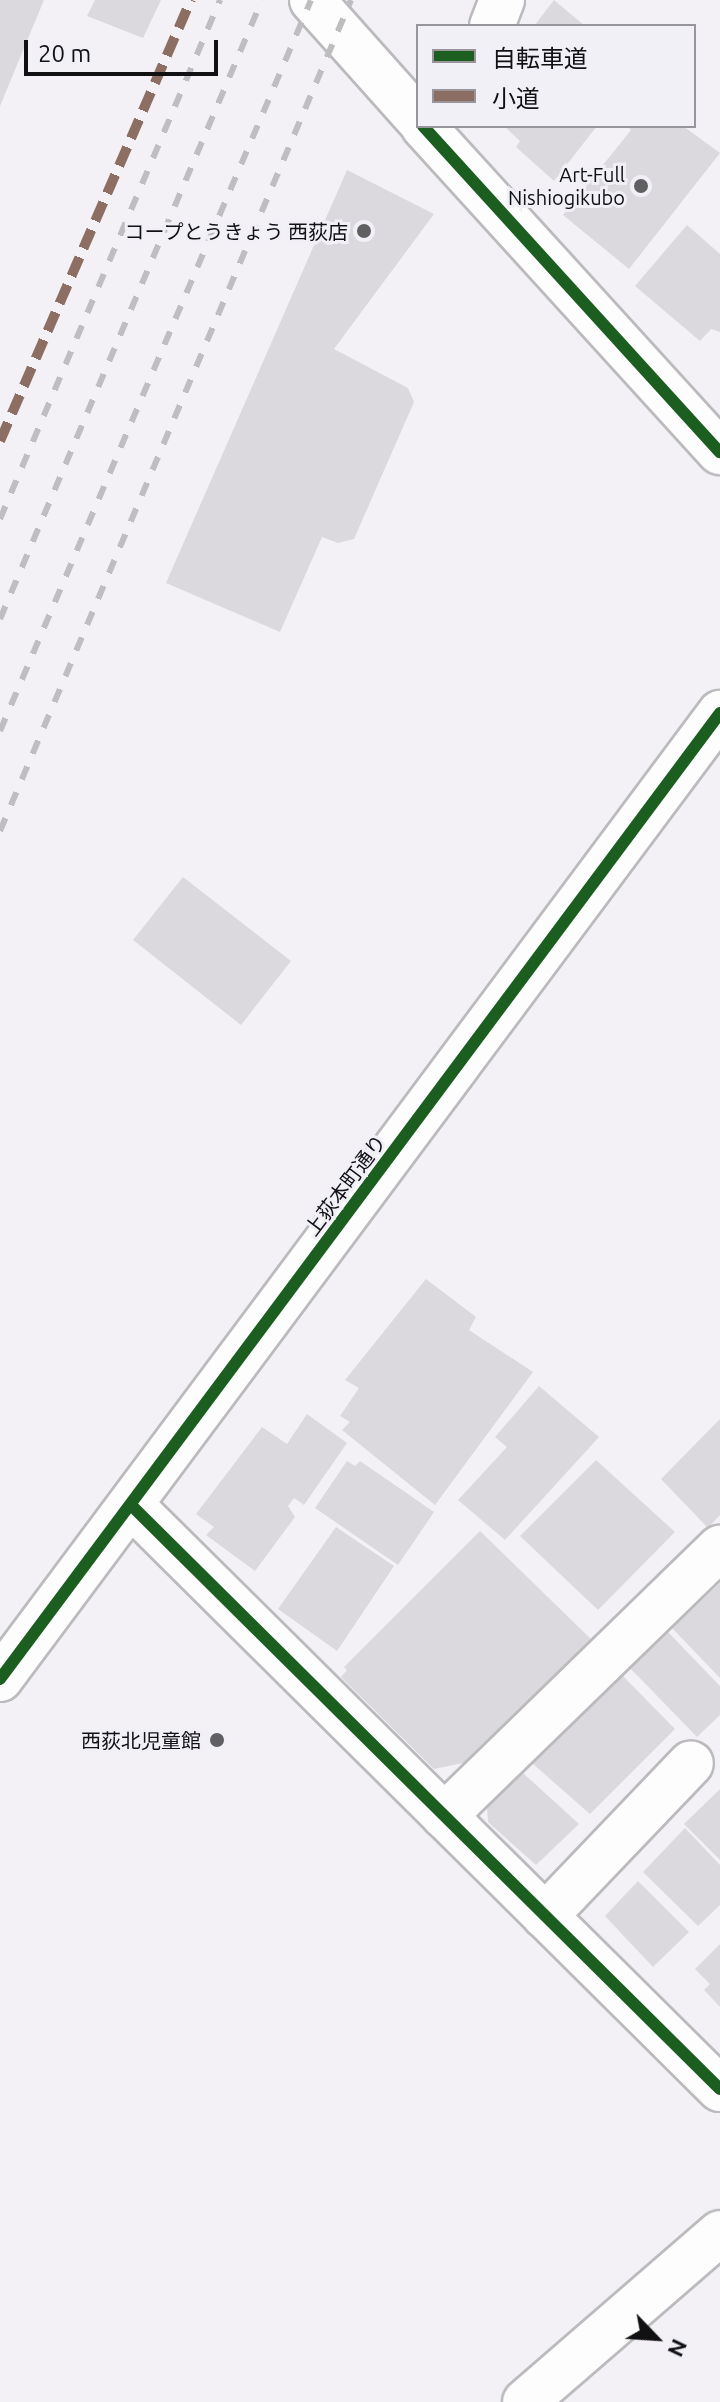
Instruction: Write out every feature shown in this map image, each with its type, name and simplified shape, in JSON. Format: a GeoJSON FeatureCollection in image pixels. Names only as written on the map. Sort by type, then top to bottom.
{"type":"FeatureCollection","features":[{"type":"Feature","properties":{"kind":"street"},"geometry":{"type":"LineString","coordinates":[[312,0],[416,112]]}},
{"type":"Feature","properties":{"kind":"street"},"geometry":{"type":"LineString","coordinates":[[493,24],[502,0]]}},
{"type":"Feature","properties":{"kind":"street"},"geometry":{"type":"LineString","coordinates":[[433,130],[720,452]]}},
{"type":"Feature","properties":{"kind":"street","name":"上荻本町通り"},"geometry":{"type":"LineString","coordinates":[[0,1679],[132,1506],[720,713]]}},
{"type":"Feature","properties":{"kind":"street"},"geometry":{"type":"LineString","coordinates":[[132,1506],[720,2089]]}},
{"type":"Feature","properties":{"kind":"street"},"geometry":{"type":"LineString","coordinates":[[444,1816],[720,1548]]}},
{"type":"Feature","properties":{"kind":"street"},"geometry":{"type":"LineString","coordinates":[[545,1916],[691,1763]]}},
{"type":"Feature","properties":{"kind":"street"},"geometry":{"type":"LineString","coordinates":[[525,2402],[720,2233]]}},
{"type":"Feature","properties":{"kind":"building"},"geometry":{"type":"Polygon","coordinates":[[[0,0],[44,0],[0,106],[0,0]]]}},
{"type":"Feature","properties":{"kind":"building"},"geometry":{"type":"Polygon","coordinates":[[[95,0],[161,0],[143,38],[87,16],[95,0]]]}},
{"type":"Feature","properties":{"kind":"building"},"geometry":{"type":"Polygon","coordinates":[[[554,0],[583,24],[536,24],[554,0]]]}},
{"type":"Feature","properties":{"kind":"building"},"geometry":{"type":"Polygon","coordinates":[[[506,128],[595,128],[554,181],[516,147],[520,141],[506,128]]]}},
{"type":"Feature","properties":{"kind":"building","name":"Art-Full Nishiogikubo"},"geometry":{"type":"Polygon","coordinates":[[[629,128],[686,128],[720,153],[629,269],[563,215],[631,130],[629,128]]]}},
{"type":"Feature","properties":{"kind":"building"},"geometry":{"type":"Polygon","coordinates":[[[347,170],[434,214],[334,349],[408,388],[414,402],[354,539],[338,543],[322,537],[280,632],[166,583],[347,170]]]}},
{"type":"Feature","properties":{"kind":"building"},"geometry":{"type":"Polygon","coordinates":[[[687,225],[720,254],[720,332],[711,329],[700,341],[635,286],[687,225]]]}},
{"type":"Feature","properties":{"kind":"building"},"geometry":{"type":"Polygon","coordinates":[[[183,877],[291,961],[241,1025],[133,940],[183,877]]]}},
{"type":"Feature","properties":{"kind":"building"},"geometry":{"type":"Polygon","coordinates":[[[426,1279],[476,1317],[469,1330],[533,1372],[435,1505],[342,1430],[350,1422],[340,1416],[359,1388],[345,1380],[426,1279]]]}},
{"type":"Feature","properties":{"kind":"building"},"geometry":{"type":"Polygon","coordinates":[[[539,1386],[599,1437],[505,1540],[458,1500],[507,1447],[495,1437],[539,1386]]]}},
{"type":"Feature","properties":{"kind":"building"},"geometry":{"type":"Polygon","coordinates":[[[307,1414],[347,1443],[304,1505],[294,1498],[288,1506],[295,1517],[255,1571],[206,1535],[214,1527],[196,1514],[262,1427],[287,1444],[307,1414]]]}},
{"type":"Feature","properties":{"kind":"building"},"geometry":{"type":"Polygon","coordinates":[[[720,1419],[720,1515],[708,1528],[661,1479],[720,1419]]]}},
{"type":"Feature","properties":{"kind":"building"},"geometry":{"type":"Polygon","coordinates":[[[596,1460],[675,1532],[598,1610],[520,1536],[596,1460]]]}},
{"type":"Feature","properties":{"kind":"building"},"geometry":{"type":"Polygon","coordinates":[[[347,1461],[355,1466],[360,1461],[434,1512],[398,1565],[315,1508],[347,1461]]]}},
{"type":"Feature","properties":{"kind":"building"},"geometry":{"type":"Polygon","coordinates":[[[336,1527],[394,1566],[337,1651],[278,1609],[336,1527]]]}},
{"type":"Feature","properties":{"kind":"building"},"geometry":{"type":"Polygon","coordinates":[[[480,1531],[595,1643],[477,1760],[434,1769],[341,1677],[347,1670],[344,1667],[480,1531]]]}},
{"type":"Feature","properties":{"kind":"building"},"geometry":{"type":"Polygon","coordinates":[[[720,1583],[720,1678],[672,1628],[720,1583]]]}},
{"type":"Feature","properties":{"kind":"building"},"geometry":{"type":"Polygon","coordinates":[[[666,1630],[720,1686],[720,1715],[697,1737],[629,1667],[666,1630]]]}},
{"type":"Feature","properties":{"kind":"building"},"geometry":{"type":"Polygon","coordinates":[[[619,1672],[675,1729],[590,1814],[532,1763],[619,1672]]]}},
{"type":"Feature","properties":{"kind":"building"},"geometry":{"type":"Polygon","coordinates":[[[523,1773],[579,1824],[536,1865],[488,1822],[487,1808],[523,1773]]]}},
{"type":"Feature","properties":{"kind":"building"},"geometry":{"type":"Polygon","coordinates":[[[720,1789],[720,1860],[684,1824],[720,1789]]]}},
{"type":"Feature","properties":{"kind":"building"},"geometry":{"type":"Polygon","coordinates":[[[685,1828],[720,1865],[720,1905],[698,1926],[643,1872],[685,1828]]]}},
{"type":"Feature","properties":{"kind":"building"},"geometry":{"type":"Polygon","coordinates":[[[638,1881],[689,1932],[653,1967],[605,1916],[638,1881]]]}},
{"type":"Feature","properties":{"kind":"building"},"geometry":{"type":"Polygon","coordinates":[[[720,1944],[720,2007],[704,1990],[710,1984],[695,1969],[720,1944]]]}},
{"type":"Feature","properties":{"kind":"railway"},"geometry":{"type":"LineString","coordinates":[[0,519],[220,0]]}},
{"type":"Feature","properties":{"kind":"railway"},"geometry":{"type":"LineString","coordinates":[[0,619],[262,0]]}},
{"type":"Feature","properties":{"kind":"railway"},"geometry":{"type":"LineString","coordinates":[[0,731],[311,0]]}},
{"type":"Feature","properties":{"kind":"railway"},"geometry":{"type":"LineString","coordinates":[[0,831],[351,0]]}},
{"type":"Feature","properties":{"kind":"marked path"},"geometry":{"type":"LineString","coordinates":[[0,441],[191,0]]}},
{"type":"Feature","properties":{"kind":"cycle path"},"geometry":{"type":"LineString","coordinates":[[425,128],[720,452]]}},
{"type":"Feature","properties":{"kind":"cycle path"},"geometry":{"type":"LineString","coordinates":[[0,1679],[720,713]]}},
{"type":"Feature","properties":{"kind":"cycle path"},"geometry":{"type":"LineString","coordinates":[[132,1506],[720,2089]]}},
{"type":"Feature","properties":{"kind":"place","name":"Art-Full Nishiogikubo"},"geometry":{"type":"Point","coordinates":[641,186]}},
{"type":"Feature","properties":{"kind":"place","name":"コープとうきょう 西荻店"},"geometry":{"type":"Point","coordinates":[364,231]}},
{"type":"Feature","properties":{"kind":"place","name":"西荻北児童館"},"geometry":{"type":"Point","coordinates":[217,1740]}}]}
